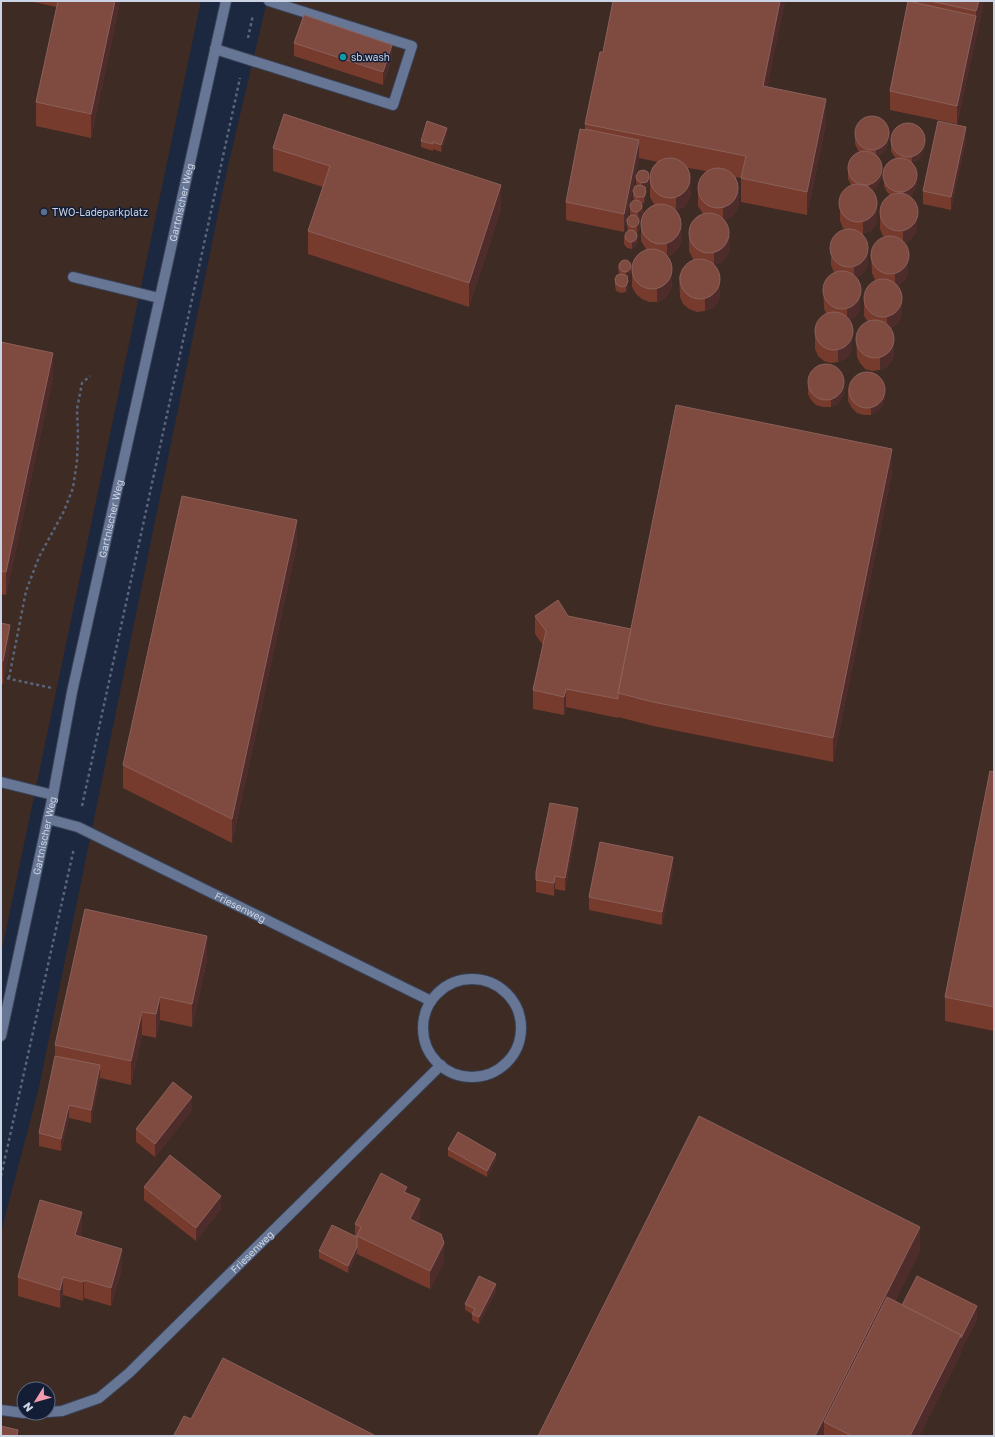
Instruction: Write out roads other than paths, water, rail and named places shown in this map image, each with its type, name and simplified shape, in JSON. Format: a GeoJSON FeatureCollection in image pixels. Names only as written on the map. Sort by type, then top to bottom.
{"type":"FeatureCollection","features":[{"type":"Feature","properties":{"kind":"street","name":"Gartnischer Weg"},"geometry":{"type":"LineString","coordinates":[[1,1036],[53,795],[72,692],[226,1]]}},
{"type":"Feature","properties":{"kind":"street"},"geometry":{"type":"LineString","coordinates":[[215,49],[393,105],[412,46],[269,1]]}},
{"type":"Feature","properties":{"kind":"street"},"geometry":{"type":"LineString","coordinates":[[74,278],[159,298]]}},
{"type":"Feature","properties":{"kind":"street"},"geometry":{"type":"LineString","coordinates":[[1,782],[53,795]]}},
{"type":"Feature","properties":{"kind":"street","name":"Friesenweg"},"geometry":{"type":"LineString","coordinates":[[48,819],[78,827],[431,1001]]}},
{"type":"Feature","properties":{"kind":"street"},"geometry":{"type":"LineString","coordinates":[[474,979],[490,982],[504,990],[514,1002],[520,1017],[521,1034],[517,1048],[509,1061],[497,1070],[483,1075],[468,1077],[453,1073],[441,1064],[432,1054],[425,1042],[423,1028],[425,1014],[431,1001],[442,989],[457,981],[474,979]]}},
{"type":"Feature","properties":{"kind":"street","name":"Friesenweg"},"geometry":{"type":"LineString","coordinates":[[56,1412],[62,1412],[99,1398],[130,1373],[441,1064]]}},
{"type":"Feature","properties":{"kind":"street"},"geometry":{"type":"LineString","coordinates":[[1,1410],[16,1412]]}},
{"type":"Feature","properties":{"kind":"place","name":"sb.wash"},"geometry":{"type":"Point","coordinates":[343,57]}},
{"type":"Feature","properties":{"kind":"place","name":"TWO-Ladeparkplatz"},"geometry":{"type":"Point","coordinates":[44,212]}}]}
